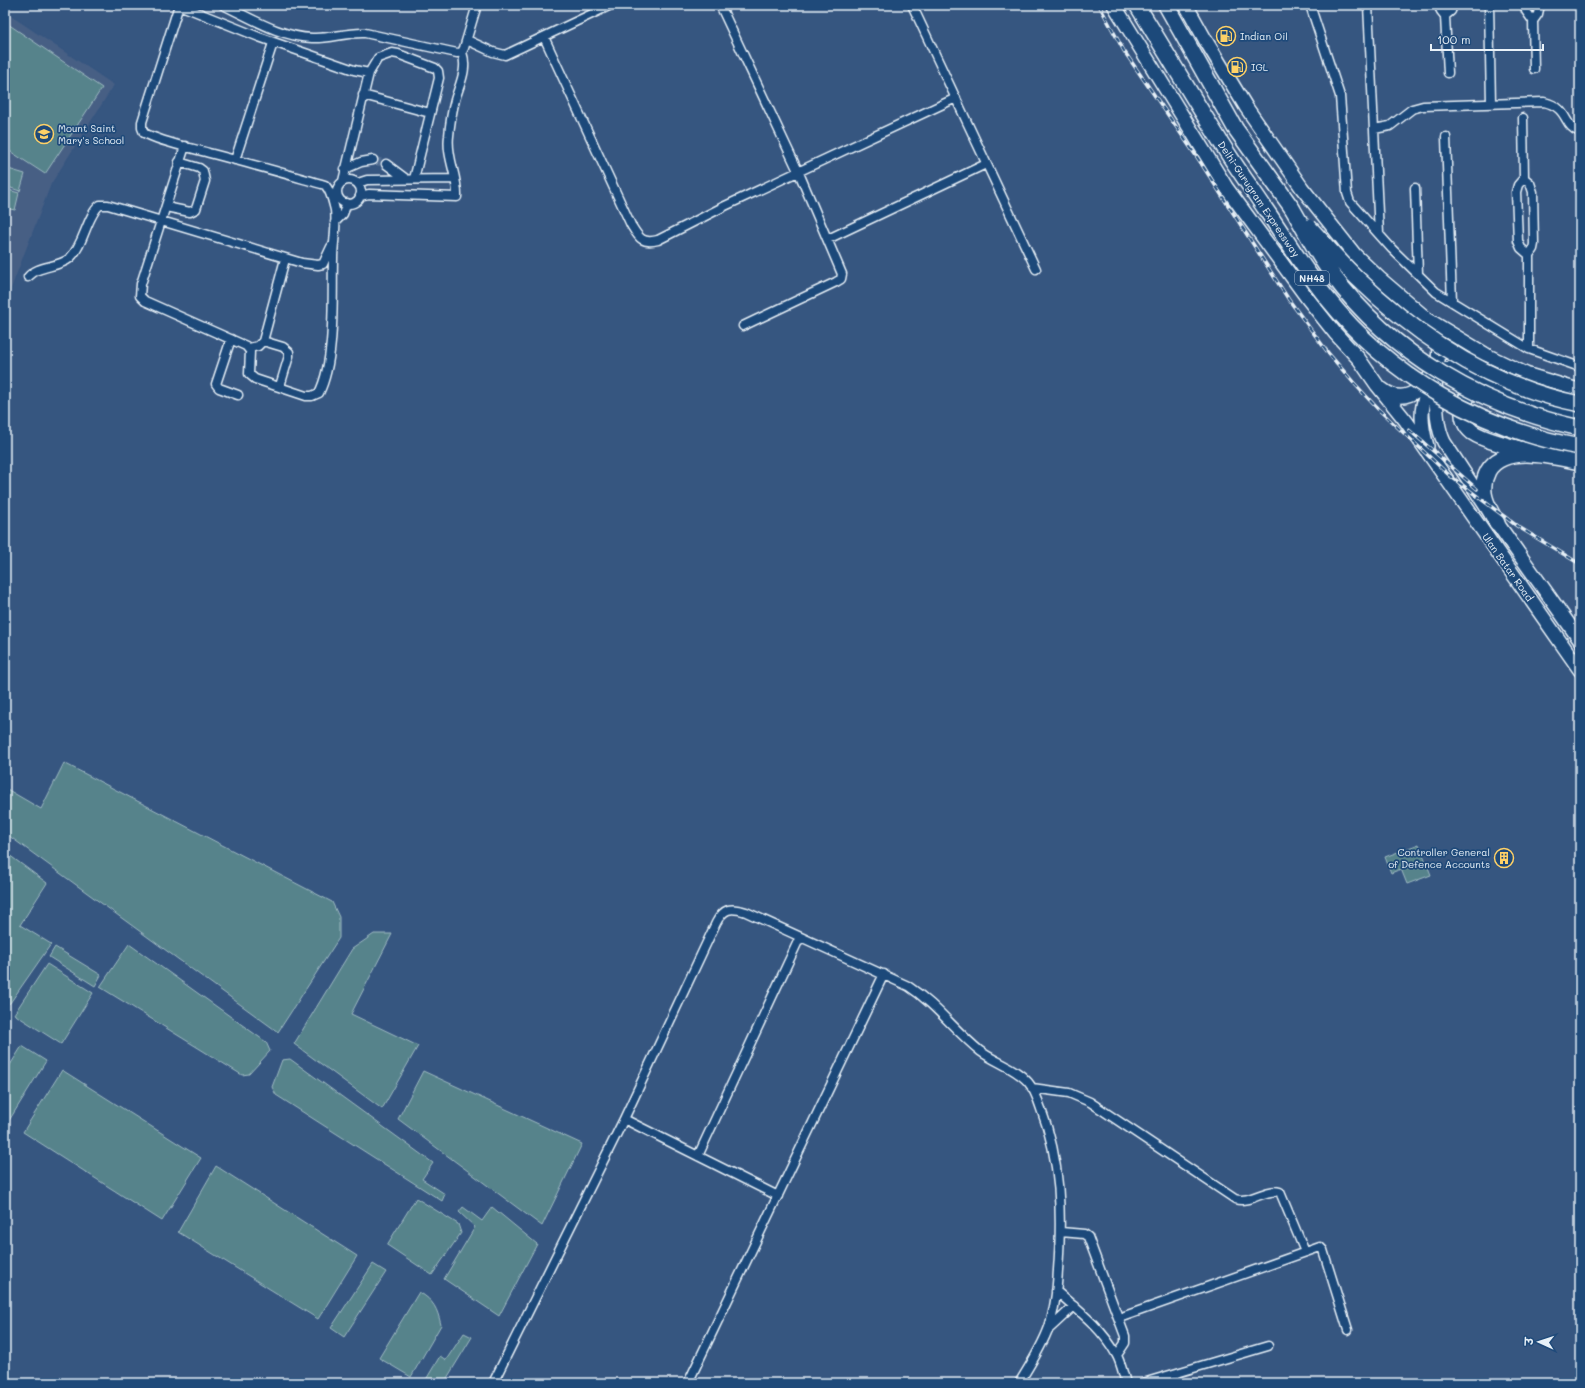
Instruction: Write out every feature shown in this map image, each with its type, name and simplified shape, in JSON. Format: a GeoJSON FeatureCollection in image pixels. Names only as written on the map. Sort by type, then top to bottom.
{"type":"FeatureCollection","features":[{"type":"Feature","properties":{"kind":"highway","name":"Delhi-Gurugram Expressway"},"geometry":{"type":"LineString","coordinates":[[1137,5],[1230,157],[1326,298],[1356,331],[1394,365],[1433,391],[1466,410],[1516,431],[1580,447]]}},
{"type":"Feature","properties":{"kind":"highway","name":"Delhi-Gurugram Expressway"},"geometry":{"type":"LineString","coordinates":[[1166,5],[1236,128],[1292,208],[1330,273],[1371,319],[1413,355],[1454,381],[1489,400],[1536,418],[1580,428]]}},
{"type":"Feature","properties":{"kind":"highway"},"geometry":{"type":"LineString","coordinates":[[1292,208],[1355,276],[1395,312],[1433,341],[1501,380],[1546,396],[1580,404]]}},
{"type":"Feature","properties":{"kind":"highway"},"geometry":{"type":"LineString","coordinates":[[1447,370],[1480,380],[1556,408],[1580,413]]}},
{"type":"Feature","properties":{"kind":"highway"},"geometry":{"type":"LineString","coordinates":[[1501,389],[1482,387],[1471,392],[1467,396],[1462,411],[1463,419],[1467,427],[1478,435],[1494,441],[1549,456],[1580,462]]}},
{"type":"Feature","properties":{"kind":"highway"},"geometry":{"type":"LineString","coordinates":[[1497,523],[1484,496],[1484,482],[1491,467],[1496,462],[1509,456],[1549,456]]}},
{"type":"Feature","properties":{"kind":"main road"},"geometry":{"type":"LineString","coordinates":[[1114,5],[1226,187],[1308,299],[1359,360],[1406,421],[1436,464]]}},
{"type":"Feature","properties":{"kind":"main road"},"geometry":{"type":"LineString","coordinates":[[1186,5],[1206,42],[1246,108],[1302,188],[1355,256],[1427,319],[1459,340],[1527,374],[1580,390]]}},
{"type":"Feature","properties":{"kind":"main road"},"geometry":{"type":"LineString","coordinates":[[1277,257],[1285,263],[1298,267],[1306,266],[1314,262],[1321,255],[1328,243],[1330,229],[1327,221]]}},
{"type":"Feature","properties":{"kind":"main road"},"geometry":{"type":"LineString","coordinates":[[1377,385],[1387,393],[1401,396],[1414,394],[1426,384],[1436,367],[1439,349],[1437,336],[1427,319]]}},
{"type":"Feature","properties":{"kind":"main road"},"geometry":{"type":"LineString","coordinates":[[1436,464],[1428,447],[1422,422],[1422,409],[1430,386],[1447,370],[1485,354]]}},
{"type":"Feature","properties":{"kind":"main road","name":"Ulan Batar Road"},"geometry":{"type":"LineString","coordinates":[[1435,381],[1440,434],[1453,458],[1580,640]]}},
{"type":"Feature","properties":{"kind":"main road","name":"Ulan Batar Road"},"geometry":{"type":"LineString","coordinates":[[1436,464],[1580,670]]}},
{"type":"Feature","properties":{"kind":"street"},"geometry":{"type":"LineString","coordinates":[[337,188],[327,187],[325,185],[150,136],[144,133],[142,128],[179,5],[326,62],[369,73]]}},
{"type":"Feature","properties":{"kind":"street"},"geometry":{"type":"LineString","coordinates":[[223,5],[292,36],[318,38],[353,33],[365,33],[452,53],[462,52]]}},
{"type":"Feature","properties":{"kind":"street"},"geometry":{"type":"LineString","coordinates":[[360,196],[369,194],[457,197],[455,179],[448,147],[455,101],[465,69],[465,60],[462,52],[477,5]]}},
{"type":"Feature","properties":{"kind":"street"},"geometry":{"type":"LineString","coordinates":[[467,40],[493,52],[505,55],[611,5]]}},
{"type":"Feature","properties":{"kind":"street"},"geometry":{"type":"LineString","coordinates":[[720,5],[799,173],[842,270],[841,279],[743,326]]}},
{"type":"Feature","properties":{"kind":"street"},"geometry":{"type":"LineString","coordinates":[[912,5],[1036,269]]}},
{"type":"Feature","properties":{"kind":"street"},"geometry":{"type":"LineString","coordinates":[[1310,5],[1340,96],[1348,198],[1353,206],[1392,249],[1436,292],[1529,350],[1580,367]]}},
{"type":"Feature","properties":{"kind":"street"},"geometry":{"type":"LineString","coordinates":[[1368,5],[1379,234]]}},
{"type":"Feature","properties":{"kind":"street"},"geometry":{"type":"LineString","coordinates":[[1438,5],[1445,16],[1448,73]]}},
{"type":"Feature","properties":{"kind":"street"},"geometry":{"type":"LineString","coordinates":[[1445,16],[1451,11],[1453,5]]}},
{"type":"Feature","properties":{"kind":"street"},"geometry":{"type":"LineString","coordinates":[[1489,5],[1491,103]]}},
{"type":"Feature","properties":{"kind":"street"},"geometry":{"type":"LineString","coordinates":[[1525,5],[1526,11],[1533,21],[1534,69]]}},
{"type":"Feature","properties":{"kind":"street"},"geometry":{"type":"LineString","coordinates":[[1533,21],[1538,14],[1540,5]]}},
{"type":"Feature","properties":{"kind":"street"},"geometry":{"type":"LineString","coordinates":[[544,37],[631,225],[638,237],[650,242],[658,240],[725,206],[799,173],[956,98]]}},
{"type":"Feature","properties":{"kind":"street"},"geometry":{"type":"LineString","coordinates":[[235,160],[273,42]]}},
{"type":"Feature","properties":{"kind":"street"},"geometry":{"type":"LineString","coordinates":[[335,222],[343,214],[344,202],[336,194],[337,188],[343,181],[369,73],[378,58],[392,53],[435,68],[438,71],[439,78],[410,179]]}},
{"type":"Feature","properties":{"kind":"street"},"geometry":{"type":"LineString","coordinates":[[363,95],[430,113]]}},
{"type":"Feature","properties":{"kind":"street"},"geometry":{"type":"LineString","coordinates":[[1374,130],[1390,126],[1412,109],[1417,107],[1544,102],[1553,104],[1562,111],[1572,128],[1580,132]]}},
{"type":"Feature","properties":{"kind":"street"},"geometry":{"type":"LineString","coordinates":[[1522,118],[1524,178],[1516,188],[1518,241],[1521,248],[1529,255]]}},
{"type":"Feature","properties":{"kind":"street"},"geometry":{"type":"LineString","coordinates":[[1446,137],[1452,302]]}},
{"type":"Feature","properties":{"kind":"street"},"geometry":{"type":"LineString","coordinates":[[185,146],[141,284],[140,296],[145,301],[249,348],[258,346],[263,341],[285,259]]}},
{"type":"Feature","properties":{"kind":"street"},"geometry":{"type":"LineString","coordinates":[[345,169],[361,162],[373,160]]}},
{"type":"Feature","properties":{"kind":"street"},"geometry":{"type":"LineString","coordinates":[[166,207],[190,212],[196,209],[205,181],[203,171],[199,168],[179,162]]}},
{"type":"Feature","properties":{"kind":"street"},"geometry":{"type":"LineString","coordinates":[[386,164],[410,179]]}},
{"type":"Feature","properties":{"kind":"street"},"geometry":{"type":"LineString","coordinates":[[828,239],[986,164]]}},
{"type":"Feature","properties":{"kind":"street"},"geometry":{"type":"LineString","coordinates":[[1524,178],[1530,182],[1533,192],[1534,244],[1529,255],[1529,350]]}},
{"type":"Feature","properties":{"kind":"street"},"geometry":{"type":"LineString","coordinates":[[358,183],[366,180],[455,179]]}},
{"type":"Feature","properties":{"kind":"street"},"geometry":{"type":"LineString","coordinates":[[332,200],[356,202],[360,196],[361,189],[358,183],[352,180],[343,181]]}},
{"type":"Feature","properties":{"kind":"street"},"geometry":{"type":"LineString","coordinates":[[249,348],[251,355],[249,370],[251,376],[300,395],[312,396],[319,393],[324,381],[329,351],[333,281],[335,211],[327,187]]}},
{"type":"Feature","properties":{"kind":"street"},"geometry":{"type":"LineString","coordinates":[[1416,188],[1418,274]]}},
{"type":"Feature","properties":{"kind":"street"},"geometry":{"type":"LineString","coordinates":[[28,277],[32,272],[69,259],[80,243],[97,207],[100,205],[108,205],[162,220],[285,259],[318,266],[323,264],[334,242]]}},
{"type":"Feature","properties":{"kind":"street"},"geometry":{"type":"LineString","coordinates":[[231,339],[216,384],[219,388],[238,395]]}},
{"type":"Feature","properties":{"kind":"street"},"geometry":{"type":"LineString","coordinates":[[263,341],[283,347],[289,352],[280,386]]}},
{"type":"Feature","properties":{"kind":"street"},"geometry":{"type":"LineString","coordinates":[[493,1383],[624,1119],[719,917],[725,911],[738,910],[908,986],[932,1004],[970,1042],[990,1057],[1023,1077],[1032,1088],[1042,1112],[1053,1147],[1058,1180],[1061,1232],[1054,1309],[1039,1350],[1019,1383]]}},
{"type":"Feature","properties":{"kind":"street"},"geometry":{"type":"LineString","coordinates":[[698,1156],[800,937]]}},
{"type":"Feature","properties":{"kind":"street"},"geometry":{"type":"LineString","coordinates":[[688,1383],[884,974]]}},
{"type":"Feature","properties":{"kind":"street"},"geometry":{"type":"LineString","coordinates":[[1032,1088],[1069,1093],[1090,1102],[1235,1199],[1243,1200],[1272,1191],[1280,1192],[1305,1252]]}},
{"type":"Feature","properties":{"kind":"street"},"geometry":{"type":"LineString","coordinates":[[624,1119],[778,1196]]}},
{"type":"Feature","properties":{"kind":"street"},"geometry":{"type":"LineString","coordinates":[[1061,1232],[1084,1234],[1088,1237],[1119,1318],[1125,1340],[1123,1346],[1117,1354]]}},
{"type":"Feature","properties":{"kind":"street"},"geometry":{"type":"LineString","coordinates":[[1119,1318],[1318,1248],[1322,1249],[1348,1330]]}},
{"type":"Feature","properties":{"kind":"street"},"geometry":{"type":"LineString","coordinates":[[1056,1291],[1096,1326],[1117,1354],[1126,1383]]}},
{"type":"Feature","properties":{"kind":"street"},"geometry":{"type":"LineString","coordinates":[[1047,1331],[1074,1306]]}},
{"type":"Feature","properties":{"kind":"street"},"geometry":{"type":"LineString","coordinates":[[1143,1383],[1268,1346]]}},
{"type":"Feature","properties":{"kind":"shaded area","name":"Mount Saint Mary's School"},"geometry":{"type":"Polygon","coordinates":[[[5,12],[114,85],[51,184],[5,301],[5,12]]]}},
{"type":"Feature","properties":{"kind":"green space"},"geometry":{"type":"Polygon","coordinates":[[[5,22],[102,88],[45,174],[5,148],[5,22]]]}},
{"type":"Feature","properties":{"kind":"green space"},"geometry":{"type":"Polygon","coordinates":[[[5,168],[25,174],[20,191],[5,186],[5,168]]]}},
{"type":"Feature","properties":{"kind":"green space"},"geometry":{"type":"Polygon","coordinates":[[[5,189],[19,193],[15,210],[5,208],[5,189]]]}},
{"type":"Feature","properties":{"kind":"green space"},"geometry":{"type":"Polygon","coordinates":[[[64,763],[332,902],[339,917],[339,938],[278,1032],[5,833],[5,788],[41,809],[64,763]]]}},
{"type":"Feature","properties":{"kind":"green space"},"geometry":{"type":"Polygon","coordinates":[[[1419,844],[1431,875],[1407,884],[1401,869],[1391,873],[1385,857],[1419,844]]]}},
{"type":"Feature","properties":{"kind":"green space"},"geometry":{"type":"Polygon","coordinates":[[[5,852],[47,883],[20,925],[51,944],[10,1003],[5,1005],[5,852]]]}},
{"type":"Feature","properties":{"kind":"green space"},"geometry":{"type":"Polygon","coordinates":[[[374,934],[392,934],[351,1014],[418,1046],[382,1109],[294,1044],[352,949],[374,934]]]}},
{"type":"Feature","properties":{"kind":"green space"},"geometry":{"type":"Polygon","coordinates":[[[129,944],[266,1042],[270,1051],[249,1074],[242,1075],[100,987],[129,944]]]}},
{"type":"Feature","properties":{"kind":"green space"},"geometry":{"type":"Polygon","coordinates":[[[55,947],[101,975],[95,986],[49,957],[55,947]]]}},
{"type":"Feature","properties":{"kind":"green space"},"geometry":{"type":"Polygon","coordinates":[[[47,964],[93,993],[61,1044],[14,1014],[47,964]]]}},
{"type":"Feature","properties":{"kind":"green space"},"geometry":{"type":"Polygon","coordinates":[[[22,1046],[46,1061],[5,1127],[5,1073],[22,1046]]]}},
{"type":"Feature","properties":{"kind":"green space"},"geometry":{"type":"Polygon","coordinates":[[[290,1059],[433,1163],[422,1179],[445,1194],[442,1201],[276,1095],[272,1087],[282,1060],[290,1059]]]}},
{"type":"Feature","properties":{"kind":"green space"},"geometry":{"type":"Polygon","coordinates":[[[62,1070],[201,1158],[162,1221],[23,1132],[62,1070]]]}},
{"type":"Feature","properties":{"kind":"green space"},"geometry":{"type":"Polygon","coordinates":[[[423,1071],[582,1144],[542,1226],[398,1119],[423,1071]]]}},
{"type":"Feature","properties":{"kind":"green space"},"geometry":{"type":"Polygon","coordinates":[[[216,1166],[357,1256],[318,1319],[178,1232],[216,1166]]]}},
{"type":"Feature","properties":{"kind":"green space"},"geometry":{"type":"Polygon","coordinates":[[[416,1198],[458,1224],[461,1233],[432,1275],[387,1245],[416,1198]]]}},
{"type":"Feature","properties":{"kind":"green space"},"geometry":{"type":"Polygon","coordinates":[[[463,1207],[482,1221],[492,1207],[537,1244],[499,1316],[444,1279],[475,1227],[459,1212],[463,1207]]]}},
{"type":"Feature","properties":{"kind":"green space"},"geometry":{"type":"Polygon","coordinates":[[[373,1264],[386,1272],[344,1337],[331,1328],[373,1264]]]}},
{"type":"Feature","properties":{"kind":"green space"},"geometry":{"type":"Polygon","coordinates":[[[419,1292],[434,1306],[441,1325],[411,1377],[379,1358],[419,1292]]]}},
{"type":"Feature","properties":{"kind":"green space"},"geometry":{"type":"Polygon","coordinates":[[[464,1333],[472,1337],[444,1383],[424,1383],[440,1356],[446,1360],[464,1333]]]}},
{"type":"Feature","properties":{"kind":"tunnel"},"geometry":{"type":"LineString","coordinates":[[373,160],[386,164]]}},
{"type":"Feature","properties":{"kind":"railway"},"geometry":{"type":"LineString","coordinates":[[1099,5],[1124,51],[1199,160],[1289,300],[1329,354],[1353,382],[1378,409],[1449,475],[1517,526],[1580,564]]}},
{"type":"Feature","properties":{"kind":"railway"},"geometry":{"type":"LineString","coordinates":[[1409,430],[1477,489]]}},
{"type":"Feature","properties":{"kind":"place","name":"Indian Oil"},"geometry":{"type":"Point","coordinates":[1226,36]}},
{"type":"Feature","properties":{"kind":"place","name":"IGL"},"geometry":{"type":"Point","coordinates":[1237,67]}},
{"type":"Feature","properties":{"kind":"place","name":"Mount Saint Mary's School"},"geometry":{"type":"Point","coordinates":[44,134]}},
{"type":"Feature","properties":{"kind":"place","name":"Controller General of Defence Accounts"},"geometry":{"type":"Point","coordinates":[1504,858]}}]}
